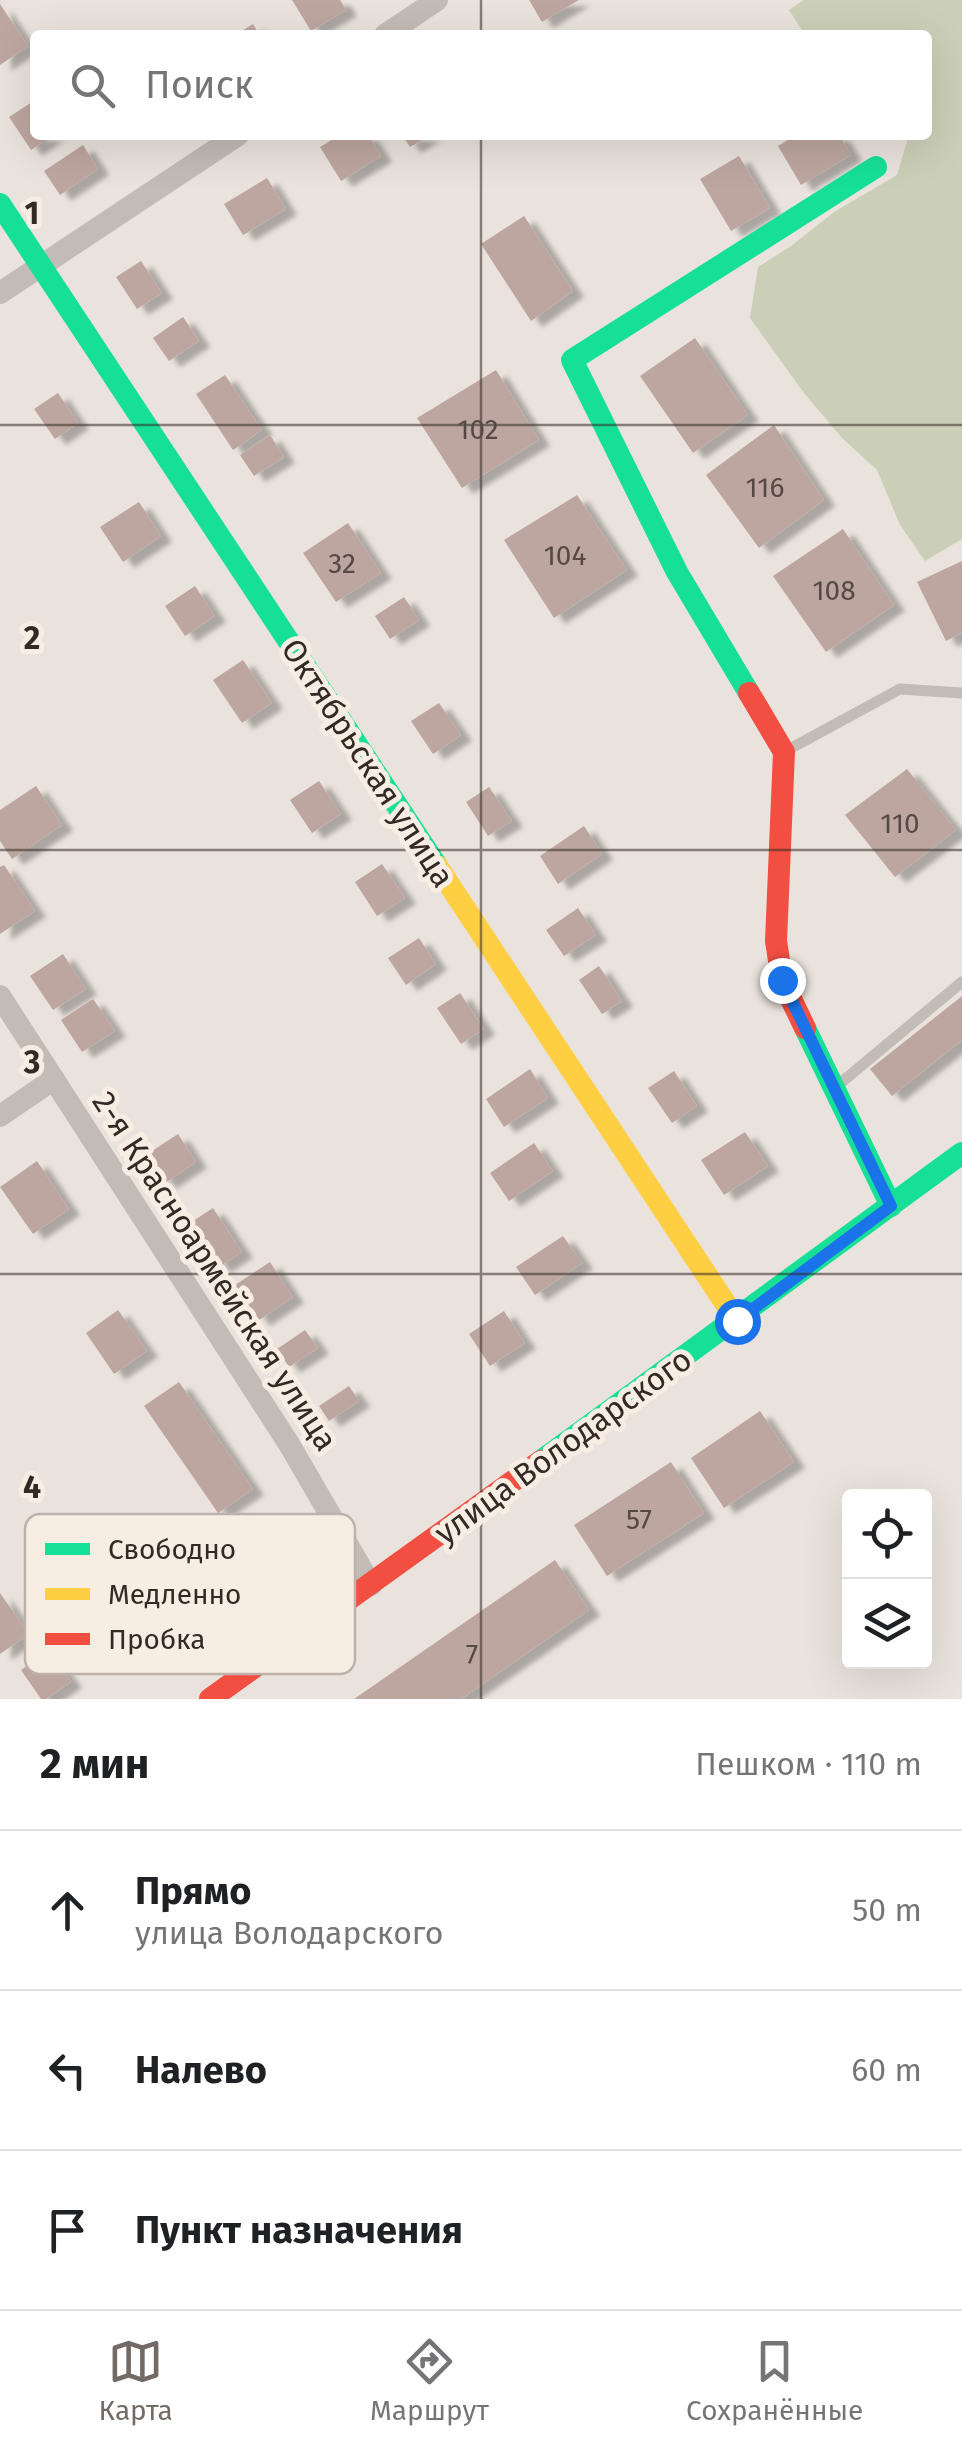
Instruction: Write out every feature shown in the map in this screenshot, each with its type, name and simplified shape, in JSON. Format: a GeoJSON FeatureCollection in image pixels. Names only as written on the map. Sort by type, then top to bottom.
{"type":"FeatureCollection","features":[{"type":"Feature","properties":{"kind":"street"},"geometry":{"type":"LineString","coordinates":[[392,30],[437,0]]}},
{"type":"Feature","properties":{"kind":"street"},"geometry":{"type":"LineString","coordinates":[[0,293],[231,140]]}},
{"type":"Feature","properties":{"kind":"street"},"geometry":{"type":"LineString","coordinates":[[876,167],[572,360],[677,572],[784,752],[776,940],[782,980],[891,1206]]}},
{"type":"Feature","properties":{"kind":"street","name":"Октябрьская улица"},"geometry":{"type":"LineString","coordinates":[[0,204],[737,1321]]}},
{"type":"Feature","properties":{"kind":"street","name":"2-я Красноармейская улица"},"geometry":{"type":"LineString","coordinates":[[0,996],[289,1444],[330,1514]]}},
{"type":"Feature","properties":{"kind":"street"},"geometry":{"type":"LineString","coordinates":[[0,1116],[54,1079]]}},
{"type":"Feature","properties":{"kind":"street","name":"улица Володарского"},"geometry":{"type":"LineString","coordinates":[[355,1595],[737,1321],[962,1153]]}},
{"type":"Feature","properties":{"kind":"street","name":"2-я Красноармейская улица"},"geometry":{"type":"LineString","coordinates":[[355,1557],[371,1584]]}},
{"type":"Feature","properties":{"kind":"street","name":"улица Володарского"},"geometry":{"type":"LineString","coordinates":[[210,1699],[245,1674]]}},
{"type":"Feature","properties":{"kind":"lane"},"geometry":{"type":"LineString","coordinates":[[784,752],[900,689],[962,693]]}},
{"type":"Feature","properties":{"kind":"lane"},"geometry":{"type":"LineString","coordinates":[[834,1089],[962,982]]}},
{"type":"Feature","properties":{"kind":"green space"},"geometry":{"type":"Polygon","coordinates":[[[804,0],[962,0],[962,539],[925,561],[900,525],[877,470],[842,438],[804,393],[750,318],[758,267],[834,212],[897,175],[908,140],[932,140],[932,30],[802,30],[789,10],[804,0]]]}},
{"type":"Feature","properties":{"kind":"building"},"geometry":{"type":"Polygon","coordinates":[[[292,0],[340,0],[346,10],[310,30],[292,0]]]}},
{"type":"Feature","properties":{"kind":"building"},"geometry":{"type":"Polygon","coordinates":[[[529,0],[579,0],[542,22],[529,0]]]}},
{"type":"Feature","properties":{"kind":"building"},"geometry":{"type":"Polygon","coordinates":[[[0,4],[28,46],[0,65],[0,4]]]}},
{"type":"Feature","properties":{"kind":"building"},"geometry":{"type":"Polygon","coordinates":[[[30,103],[30,140],[46,140],[31,150],[9,117],[30,103]]]}},
{"type":"Feature","properties":{"kind":"building"},"geometry":{"type":"Polygon","coordinates":[[[332,140],[371,140],[381,156],[341,181],[320,147],[332,140]]]}},
{"type":"Feature","properties":{"kind":"building"},"geometry":{"type":"Polygon","coordinates":[[[788,140],[842,140],[851,155],[801,185],[778,146],[788,140]]]}},
{"type":"Feature","properties":{"kind":"building"},"geometry":{"type":"Polygon","coordinates":[[[83,145],[98,169],[60,195],[44,171],[83,145]]]}},
{"type":"Feature","properties":{"kind":"building"},"geometry":{"type":"Polygon","coordinates":[[[739,156],[770,208],[731,231],[700,179],[739,156]]]}},
{"type":"Feature","properties":{"kind":"building"},"geometry":{"type":"Polygon","coordinates":[[[267,178],[286,209],[243,235],[224,204],[267,178]]]}},
{"type":"Feature","properties":{"kind":"building"},"geometry":{"type":"Polygon","coordinates":[[[524,216],[573,291],[531,321],[481,244],[524,216]]]}},
{"type":"Feature","properties":{"kind":"building"},"geometry":{"type":"Polygon","coordinates":[[[141,261],[162,293],[137,309],[116,277],[141,261]]]}},
{"type":"Feature","properties":{"kind":"building"},"geometry":{"type":"Polygon","coordinates":[[[183,317],[199,341],[169,361],[153,338],[183,317]]]}},
{"type":"Feature","properties":{"kind":"building"},"geometry":{"type":"Polygon","coordinates":[[[695,338],[748,415],[693,453],[640,376],[695,338]]]}},
{"type":"Feature","properties":{"kind":"building"},"geometry":{"type":"Polygon","coordinates":[[[496,370],[539,440],[462,488],[417,418],[496,370]]]}},
{"type":"Feature","properties":{"kind":"building"},"geometry":{"type":"Polygon","coordinates":[[[225,375],[262,430],[233,450],[196,394],[225,375]]]}},
{"type":"Feature","properties":{"kind":"building"},"geometry":{"type":"Polygon","coordinates":[[[58,393],[78,423],[55,439],[34,409],[58,393]]]}},
{"type":"Feature","properties":{"kind":"building"},"geometry":{"type":"Polygon","coordinates":[[[774,425],[824,500],[759,548],[706,475],[774,425]]]}},
{"type":"Feature","properties":{"kind":"building"},"geometry":{"type":"Polygon","coordinates":[[[270,435],[284,457],[254,476],[240,455],[270,435]]]}},
{"type":"Feature","properties":{"kind":"building"},"geometry":{"type":"Polygon","coordinates":[[[577,495],[627,570],[554,618],[504,540],[577,495]]]}},
{"type":"Feature","properties":{"kind":"building"},"geometry":{"type":"Polygon","coordinates":[[[139,502],[161,536],[123,562],[100,527],[139,502]]]}},
{"type":"Feature","properties":{"kind":"building"},"geometry":{"type":"Polygon","coordinates":[[[348,523],[381,573],[336,602],[303,553],[348,523]]]}},
{"type":"Feature","properties":{"kind":"building"},"geometry":{"type":"Polygon","coordinates":[[[843,529],[894,605],[826,652],[773,576],[843,529]]]}},
{"type":"Feature","properties":{"kind":"building"},"geometry":{"type":"Polygon","coordinates":[[[962,561],[962,633],[946,641],[917,582],[962,561]]]}},
{"type":"Feature","properties":{"kind":"building"},"geometry":{"type":"Polygon","coordinates":[[[195,586],[215,616],[185,636],[165,606],[195,586]]]}},
{"type":"Feature","properties":{"kind":"building"},"geometry":{"type":"Polygon","coordinates":[[[404,597],[419,620],[390,639],[375,616],[404,597]]]}},
{"type":"Feature","properties":{"kind":"building"},"geometry":{"type":"Polygon","coordinates":[[[243,660],[272,703],[242,723],[213,680],[243,660]]]}},
{"type":"Feature","properties":{"kind":"building"},"geometry":{"type":"Polygon","coordinates":[[[439,703],[461,735],[433,754],[411,721],[439,703]]]}},
{"type":"Feature","properties":{"kind":"building"},"geometry":{"type":"Polygon","coordinates":[[[907,769],[956,830],[895,877],[845,815],[907,769]]]}},
{"type":"Feature","properties":{"kind":"building"},"geometry":{"type":"Polygon","coordinates":[[[319,781],[341,814],[312,833],[290,800],[319,781]]]}},
{"type":"Feature","properties":{"kind":"building"},"geometry":{"type":"Polygon","coordinates":[[[36,786],[62,825],[12,859],[0,841],[0,810],[36,786]]]}},
{"type":"Feature","properties":{"kind":"building"},"geometry":{"type":"Polygon","coordinates":[[[489,787],[512,821],[488,836],[466,802],[489,787]]]}},
{"type":"Feature","properties":{"kind":"building"},"geometry":{"type":"Polygon","coordinates":[[[584,826],[602,854],[558,884],[540,856],[584,826]]]}},
{"type":"Feature","properties":{"kind":"building"},"geometry":{"type":"Polygon","coordinates":[[[382,864],[405,898],[377,916],[355,882],[382,864]]]}},
{"type":"Feature","properties":{"kind":"building"},"geometry":{"type":"Polygon","coordinates":[[[4,865],[35,911],[0,934],[0,867],[4,865]]]}},
{"type":"Feature","properties":{"kind":"building"},"geometry":{"type":"Polygon","coordinates":[[[578,908],[596,935],[564,956],[546,930],[578,908]]]}},
{"type":"Feature","properties":{"kind":"building"},"geometry":{"type":"Polygon","coordinates":[[[419,938],[436,964],[406,985],[388,958],[419,938]]]}},
{"type":"Feature","properties":{"kind":"building"},"geometry":{"type":"Polygon","coordinates":[[[63,954],[86,989],[53,1010],[30,976],[63,954]]]}},
{"type":"Feature","properties":{"kind":"building"},"geometry":{"type":"Polygon","coordinates":[[[599,966],[622,1001],[602,1014],[579,980],[599,966]]]}},
{"type":"Feature","properties":{"kind":"building"},"geometry":{"type":"Polygon","coordinates":[[[460,993],[484,1029],[461,1044],[437,1008],[460,993]]]}},
{"type":"Feature","properties":{"kind":"building"},"geometry":{"type":"Polygon","coordinates":[[[962,996],[962,1040],[892,1096],[870,1069],[962,996]]]}},
{"type":"Feature","properties":{"kind":"building"},"geometry":{"type":"Polygon","coordinates":[[[93,999],[115,1031],[82,1052],[61,1020],[93,999]]]}},
{"type":"Feature","properties":{"kind":"building"},"geometry":{"type":"Polygon","coordinates":[[[530,1069],[548,1098],[504,1127],[486,1099],[530,1069]]]}},
{"type":"Feature","properties":{"kind":"building"},"geometry":{"type":"Polygon","coordinates":[[[674,1071],[697,1106],[672,1123],[648,1088],[674,1071]]]}},
{"type":"Feature","properties":{"kind":"building"},"geometry":{"type":"Polygon","coordinates":[[[745,1132],[768,1166],[724,1195],[701,1160],[745,1132]]]}},
{"type":"Feature","properties":{"kind":"building"},"geometry":{"type":"Polygon","coordinates":[[[178,1134],[196,1162],[165,1183],[146,1155],[178,1134]]]}},
{"type":"Feature","properties":{"kind":"building"},"geometry":{"type":"Polygon","coordinates":[[[534,1143],[553,1171],[509,1201],[490,1173],[534,1143]]]}},
{"type":"Feature","properties":{"kind":"building"},"geometry":{"type":"Polygon","coordinates":[[[37,1161],[69,1209],[33,1234],[0,1187],[37,1161]]]}},
{"type":"Feature","properties":{"kind":"building"},"geometry":{"type":"Polygon","coordinates":[[[213,1208],[242,1252],[219,1267],[190,1223],[213,1208]]]}},
{"type":"Feature","properties":{"kind":"building"},"geometry":{"type":"Polygon","coordinates":[[[563,1236],[582,1263],[535,1295],[516,1267],[563,1236]]]}},
{"type":"Feature","properties":{"kind":"building"},"geometry":{"type":"Polygon","coordinates":[[[270,1262],[293,1297],[259,1320],[235,1285],[270,1262]]]}},
{"type":"Feature","properties":{"kind":"building"},"geometry":{"type":"Polygon","coordinates":[[[118,1310],[147,1351],[114,1374],[86,1333],[118,1310]]]}},
{"type":"Feature","properties":{"kind":"building"},"geometry":{"type":"Polygon","coordinates":[[[504,1311],[525,1343],[490,1366],[469,1334],[504,1311]]]}},
{"type":"Feature","properties":{"kind":"building"},"geometry":{"type":"Polygon","coordinates":[[[305,1330],[318,1348],[289,1367],[277,1349],[305,1330]]]}},
{"type":"Feature","properties":{"kind":"building"},"geometry":{"type":"Polygon","coordinates":[[[179,1382],[253,1489],[218,1513],[144,1406],[179,1382]]]}},
{"type":"Feature","properties":{"kind":"building"},"geometry":{"type":"Polygon","coordinates":[[[349,1386],[359,1401],[329,1421],[319,1406],[349,1386]]]}},
{"type":"Feature","properties":{"kind":"building"},"geometry":{"type":"Polygon","coordinates":[[[760,1411],[794,1462],[724,1508],[691,1458],[760,1411]]]}},
{"type":"Feature","properties":{"kind":"building"},"geometry":{"type":"Polygon","coordinates":[[[671,1462],[704,1513],[607,1576],[574,1525],[671,1462]]]}},
{"type":"Feature","properties":{"kind":"building"},"geometry":{"type":"Polygon","coordinates":[[[555,1560],[589,1610],[461,1699],[354,1699],[555,1560]]]}},
{"type":"Feature","properties":{"kind":"building"},"geometry":{"type":"Polygon","coordinates":[[[0,1593],[25,1628],[25,1637],[0,1654],[0,1593]]]}},
{"type":"Feature","properties":{"kind":"building"},"geometry":{"type":"Polygon","coordinates":[[[25,1667],[25,1674],[65,1674],[71,1682],[41,1699],[21,1670],[25,1667]]]}},
{"type":"Feature","properties":{"kind":"traffic: fast"},"geometry":{"type":"LineString","coordinates":[[749,693],[677,572],[572,360],[876,167]]}},
{"type":"Feature","properties":{"kind":"traffic: fast"},"geometry":{"type":"LineString","coordinates":[[0,204],[437,866]]}},
{"type":"Feature","properties":{"kind":"traffic: fast"},"geometry":{"type":"LineString","coordinates":[[805,1028],[891,1206]]}},
{"type":"Feature","properties":{"kind":"traffic: fast"},"geometry":{"type":"LineString","coordinates":[[541,1461],[962,1153]]}},
{"type":"Feature","properties":{"kind":"traffic: slow"},"geometry":{"type":"LineString","coordinates":[[437,866],[737,1321]]}},
{"type":"Feature","properties":{"kind":"traffic: jam"},"geometry":{"type":"LineString","coordinates":[[749,693],[784,752],[776,941],[782,980],[805,1028]]}},
{"type":"Feature","properties":{"kind":"traffic: jam"},"geometry":{"type":"LineString","coordinates":[[355,1595],[541,1461]]}},
{"type":"Feature","properties":{"kind":"traffic: jam"},"geometry":{"type":"LineString","coordinates":[[210,1699],[245,1674]]}},
{"type":"Feature","properties":{"kind":"route"},"geometry":{"type":"LineString","coordinates":[[737,1321],[891,1206],[782,980]]}}]}
